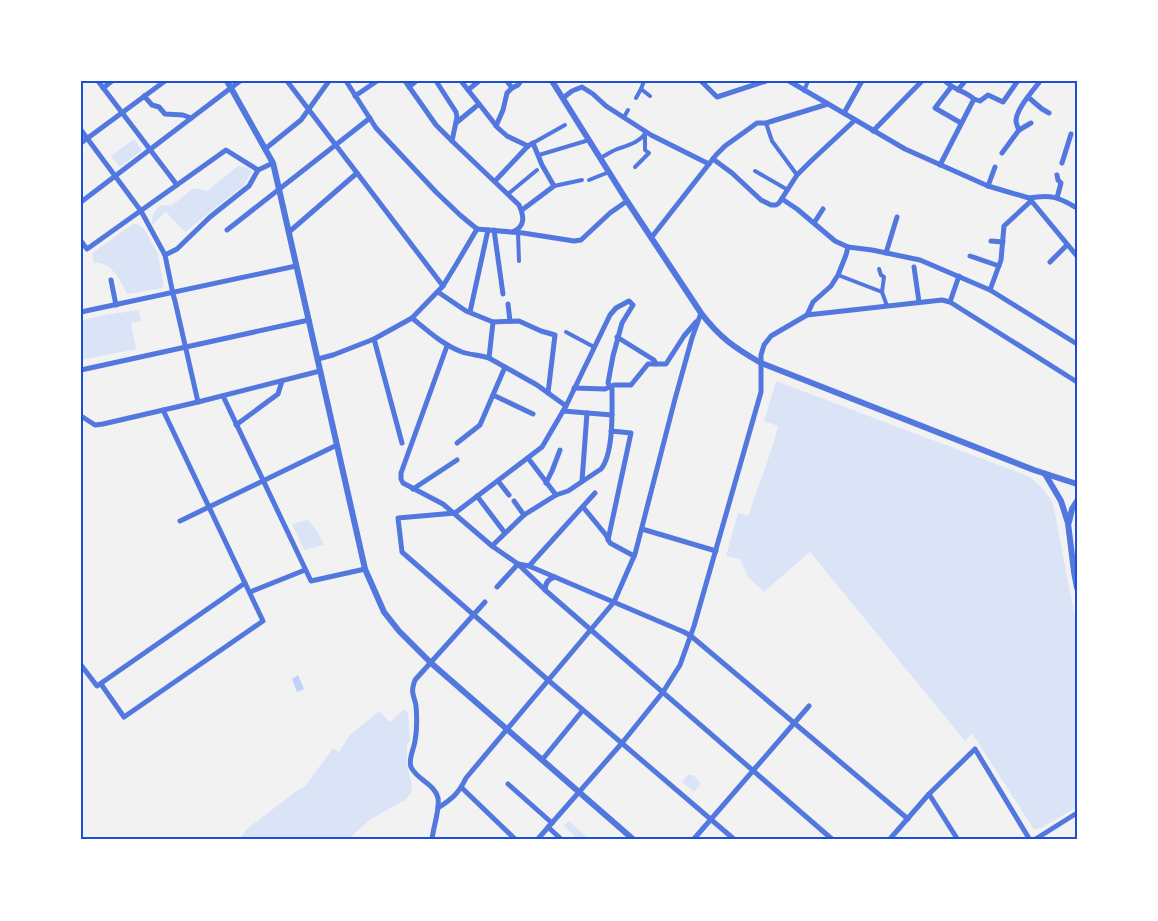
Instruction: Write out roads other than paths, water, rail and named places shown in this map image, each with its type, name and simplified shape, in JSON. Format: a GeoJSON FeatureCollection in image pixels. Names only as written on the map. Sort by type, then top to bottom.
{"type":"FeatureCollection","features":[{"type":"Feature","properties":{"kind":"street"},"geometry":{"type":"LineString","coordinates":[[98,81],[177,185]]}},
{"type":"Feature","properties":{"kind":"street"},"geometry":{"type":"LineString","coordinates":[[103,88],[112,81]]}},
{"type":"Feature","properties":{"kind":"street"},"geometry":{"type":"LineString","coordinates":[[81,143],[164,81]]}},
{"type":"Feature","properties":{"kind":"street"},"geometry":{"type":"LineString","coordinates":[[227,81],[272,163],[365,569],[384,612],[399,631],[431,663],[634,840]]}},
{"type":"Feature","properties":{"kind":"street"},"geometry":{"type":"LineString","coordinates":[[81,202],[240,81]]}},
{"type":"Feature","properties":{"kind":"street"},"geometry":{"type":"LineString","coordinates":[[286,81],[443,286]]}},
{"type":"Feature","properties":{"kind":"street"},"geometry":{"type":"LineString","coordinates":[[265,148],[301,120],[330,81]]}},
{"type":"Feature","properties":{"kind":"street"},"geometry":{"type":"LineString","coordinates":[[346,81],[376,128],[436,192],[477,229],[494,230],[516,235],[581,240],[610,213],[627,201]]}},
{"type":"Feature","properties":{"kind":"street"},"geometry":{"type":"LineString","coordinates":[[355,96],[377,81]]}},
{"type":"Feature","properties":{"kind":"street"},"geometry":{"type":"LineString","coordinates":[[405,81],[436,125],[519,205],[522,210],[523,223],[517,230],[516,235],[520,261]]}},
{"type":"Feature","properties":{"kind":"street"},"geometry":{"type":"LineString","coordinates":[[409,87],[416,81]]}},
{"type":"Feature","properties":{"kind":"street"},"geometry":{"type":"LineString","coordinates":[[461,81],[496,126],[507,136],[528,146]]}},
{"type":"Feature","properties":{"kind":"street"},"geometry":{"type":"LineString","coordinates":[[468,90],[478,81]]}},
{"type":"Feature","properties":{"kind":"street"},"geometry":{"type":"LineString","coordinates":[[506,81],[512,88]]}},
{"type":"Feature","properties":{"kind":"street"},"geometry":{"type":"LineString","coordinates":[[496,126],[508,93],[521,81]]}},
{"type":"Feature","properties":{"kind":"street"},"geometry":{"type":"LineString","coordinates":[[552,81],[700,316],[728,342],[761,364],[1044,474],[1077,484]]}},
{"type":"Feature","properties":{"kind":"street"},"geometry":{"type":"LineString","coordinates":[[636,98],[644,81]]}},
{"type":"Feature","properties":{"kind":"street"},"geometry":{"type":"LineString","coordinates":[[701,81],[716,98],[766,81]]}},
{"type":"Feature","properties":{"kind":"street"},"geometry":{"type":"LineString","coordinates":[[789,81],[905,149],[988,186],[1030,200],[1077,256]]}},
{"type":"Feature","properties":{"kind":"street"},"geometry":{"type":"LineString","coordinates":[[804,91],[808,81]]}},
{"type":"Feature","properties":{"kind":"street"},"geometry":{"type":"LineString","coordinates":[[844,113],[862,81]]}},
{"type":"Feature","properties":{"kind":"street"},"geometry":{"type":"LineString","coordinates":[[874,131],[922,81]]}},
{"type":"Feature","properties":{"kind":"street"},"geometry":{"type":"LineString","coordinates":[[945,81],[951,87],[968,94],[974,99],[980,101],[988,95],[1002,102],[1017,82]]}},
{"type":"Feature","properties":{"kind":"street"},"geometry":{"type":"LineString","coordinates":[[958,90],[965,81]]}},
{"type":"Feature","properties":{"kind":"street"},"geometry":{"type":"LineString","coordinates":[[1018,130],[1017,114],[1040,81]]}},
{"type":"Feature","properties":{"kind":"street"},"geometry":{"type":"LineString","coordinates":[[439,82],[456,112],[457,117],[452,141]]}},
{"type":"Feature","properties":{"kind":"street"},"geometry":{"type":"LineString","coordinates":[[562,98],[582,84],[606,106],[647,134],[713,159],[766,203],[772,205],[776,205],[782,199],[797,176],[855,120]]}},
{"type":"Feature","properties":{"kind":"street"},"geometry":{"type":"LineString","coordinates":[[951,87],[935,108],[961,123]]}},
{"type":"Feature","properties":{"kind":"street"},"geometry":{"type":"LineString","coordinates":[[641,90],[650,96]]}},
{"type":"Feature","properties":{"kind":"street"},"geometry":{"type":"LineString","coordinates":[[144,96],[152,105],[159,107],[165,114],[183,115],[191,118]]}},
{"type":"Feature","properties":{"kind":"street"},"geometry":{"type":"LineString","coordinates":[[1028,97],[1042,109],[1049,112]]}},
{"type":"Feature","properties":{"kind":"street"},"geometry":{"type":"LineString","coordinates":[[940,165],[974,99]]}},
{"type":"Feature","properties":{"kind":"street"},"geometry":{"type":"LineString","coordinates":[[456,123],[479,104]]}},
{"type":"Feature","properties":{"kind":"street"},"geometry":{"type":"LineString","coordinates":[[651,238],[725,146],[758,123],[766,123],[828,104]]}},
{"type":"Feature","properties":{"kind":"street"},"geometry":{"type":"LineString","coordinates":[[624,117],[628,110]]}},
{"type":"Feature","properties":{"kind":"street"},"geometry":{"type":"LineString","coordinates":[[227,230],[370,118]]}},
{"type":"Feature","properties":{"kind":"street"},"geometry":{"type":"LineString","coordinates":[[766,123],[772,141],[797,176]]}},
{"type":"Feature","properties":{"kind":"street"},"geometry":{"type":"LineString","coordinates":[[1002,153],[1018,130],[1030,123]]}},
{"type":"Feature","properties":{"kind":"street"},"geometry":{"type":"LineString","coordinates":[[494,181],[528,146],[565,125]]}},
{"type":"Feature","properties":{"kind":"street"},"geometry":{"type":"LineString","coordinates":[[81,130],[137,204],[165,256],[198,402]]}},
{"type":"Feature","properties":{"kind":"street"},"geometry":{"type":"LineString","coordinates":[[600,158],[614,150],[630,146],[647,134]]}},
{"type":"Feature","properties":{"kind":"street"},"geometry":{"type":"LineString","coordinates":[[634,167],[649,153],[645,150],[647,134]]}},
{"type":"Feature","properties":{"kind":"street"},"geometry":{"type":"LineString","coordinates":[[1062,163],[1071,134]]}},
{"type":"Feature","properties":{"kind":"street"},"geometry":{"type":"LineString","coordinates":[[539,155],[589,140]]}},
{"type":"Feature","properties":{"kind":"street"},"geometry":{"type":"LineString","coordinates":[[533,143],[542,165],[554,186]]}},
{"type":"Feature","properties":{"kind":"street"},"geometry":{"type":"LineString","coordinates":[[82,242],[87,249],[226,150],[258,170]]}},
{"type":"Feature","properties":{"kind":"street"},"geometry":{"type":"LineString","coordinates":[[165,256],[177,249],[210,217],[249,186],[258,170],[272,163]]}},
{"type":"Feature","properties":{"kind":"street"},"geometry":{"type":"LineString","coordinates":[[988,186],[994,167]]}},
{"type":"Feature","properties":{"kind":"street"},"geometry":{"type":"LineString","coordinates":[[508,194],[537,170]]}},
{"type":"Feature","properties":{"kind":"street"},"geometry":{"type":"LineString","coordinates":[[755,171],[788,190]]}},
{"type":"Feature","properties":{"kind":"street"},"geometry":{"type":"LineString","coordinates":[[589,180],[609,172]]}},
{"type":"Feature","properties":{"kind":"street"},"geometry":{"type":"LineString","coordinates":[[289,232],[357,173]]}},
{"type":"Feature","properties":{"kind":"street"},"geometry":{"type":"LineString","coordinates":[[1057,175],[1061,183],[1058,198]]}},
{"type":"Feature","properties":{"kind":"street"},"geometry":{"type":"LineString","coordinates":[[522,210],[554,186],[582,180]]}},
{"type":"Feature","properties":{"kind":"street"},"geometry":{"type":"LineString","coordinates":[[990,290],[1001,260],[1004,226],[1030,200],[1042,196],[1060,198],[1077,208]]}},
{"type":"Feature","properties":{"kind":"street"},"geometry":{"type":"LineString","coordinates":[[782,199],[835,241],[848,246],[920,260],[959,276],[990,290],[1077,344]]}},
{"type":"Feature","properties":{"kind":"street"},"geometry":{"type":"LineString","coordinates":[[814,223],[823,208]]}},
{"type":"Feature","properties":{"kind":"street"},"geometry":{"type":"LineString","coordinates":[[886,253],[896,217]]}},
{"type":"Feature","properties":{"kind":"street"},"geometry":{"type":"LineString","coordinates":[[318,359],[374,339],[412,318],[443,286],[477,229]]}},
{"type":"Feature","properties":{"kind":"street"},"geometry":{"type":"LineString","coordinates":[[470,312],[488,230]]}},
{"type":"Feature","properties":{"kind":"street"},"geometry":{"type":"LineString","coordinates":[[494,230],[503,294]]}},
{"type":"Feature","properties":{"kind":"street"},"geometry":{"type":"LineString","coordinates":[[991,241],[1003,242]]}},
{"type":"Feature","properties":{"kind":"street"},"geometry":{"type":"LineString","coordinates":[[1050,262],[1067,245]]}},
{"type":"Feature","properties":{"kind":"street"},"geometry":{"type":"LineString","coordinates":[[807,315],[812,302],[831,286],[838,275],[848,246]]}},
{"type":"Feature","properties":{"kind":"street"},"geometry":{"type":"LineString","coordinates":[[970,256],[999,266]]}},
{"type":"Feature","properties":{"kind":"street"},"geometry":{"type":"LineString","coordinates":[[81,312],[173,294],[296,266]]}},
{"type":"Feature","properties":{"kind":"street"},"geometry":{"type":"LineString","coordinates":[[914,267],[919,302]]}},
{"type":"Feature","properties":{"kind":"street"},"geometry":{"type":"LineString","coordinates":[[879,270],[884,277],[882,292],[887,306]]}},
{"type":"Feature","properties":{"kind":"street"},"geometry":{"type":"LineString","coordinates":[[838,275],[882,292]]}},
{"type":"Feature","properties":{"kind":"street"},"geometry":{"type":"LineString","coordinates":[[950,302],[959,276]]}},
{"type":"Feature","properties":{"kind":"street"},"geometry":{"type":"LineString","coordinates":[[111,280],[116,305]]}},
{"type":"Feature","properties":{"kind":"street"},"geometry":{"type":"LineString","coordinates":[[438,292],[470,312],[493,322],[519,321],[555,335],[548,393]]}},
{"type":"Feature","properties":{"kind":"street"},"geometry":{"type":"LineString","coordinates":[[537,840],[622,743],[663,692],[680,665],[691,636],[761,392],[761,355],[764,345],[771,336],[807,315],[942,300],[950,302],[1077,382]]}},
{"type":"Feature","properties":{"kind":"street"},"geometry":{"type":"LineString","coordinates":[[492,546],[524,515],[556,495],[568,491],[604,465],[611,431],[612,415],[612,389],[608,383],[617,337],[622,322],[633,306],[630,301],[616,308],[610,315],[564,409],[542,447],[455,513],[398,518],[402,552],[735,840]]}},
{"type":"Feature","properties":{"kind":"street"},"geometry":{"type":"LineString","coordinates":[[508,304],[510,321]]}},
{"type":"Feature","properties":{"kind":"street"},"geometry":{"type":"LineString","coordinates":[[617,337],[655,362],[666,364],[700,316]]}},
{"type":"Feature","properties":{"kind":"street"},"geometry":{"type":"LineString","coordinates":[[438,808],[449,801],[462,788],[466,778],[614,602],[634,556],[692,338],[700,316]]}},
{"type":"Feature","properties":{"kind":"street"},"geometry":{"type":"LineString","coordinates":[[412,318],[447,346],[464,353],[489,358],[516,372],[548,393],[564,409],[612,415]]}},
{"type":"Feature","properties":{"kind":"street"},"geometry":{"type":"LineString","coordinates":[[81,370],[309,320]]}},
{"type":"Feature","properties":{"kind":"street"},"geometry":{"type":"LineString","coordinates":[[489,358],[493,322]]}},
{"type":"Feature","properties":{"kind":"street"},"geometry":{"type":"LineString","coordinates":[[566,332],[594,347]]}},
{"type":"Feature","properties":{"kind":"street"},"geometry":{"type":"LineString","coordinates":[[374,339],[402,443]]}},
{"type":"Feature","properties":{"kind":"street"},"geometry":{"type":"LineString","coordinates":[[447,346],[401,473],[403,483],[444,504],[492,546],[518,564],[545,590],[832,840]]}},
{"type":"Feature","properties":{"kind":"street"},"geometry":{"type":"LineString","coordinates":[[574,388],[605,389],[614,385],[632,385],[648,364],[655,362]]}},
{"type":"Feature","properties":{"kind":"street"},"geometry":{"type":"LineString","coordinates":[[458,444],[480,425],[505,367]]}},
{"type":"Feature","properties":{"kind":"street"},"geometry":{"type":"LineString","coordinates":[[81,416],[95,425],[198,402],[320,371]]}},
{"type":"Feature","properties":{"kind":"street"},"geometry":{"type":"LineString","coordinates":[[236,425],[278,394],[282,381]]}},
{"type":"Feature","properties":{"kind":"street"},"geometry":{"type":"LineString","coordinates":[[493,395],[533,414]]}},
{"type":"Feature","properties":{"kind":"street"},"geometry":{"type":"LineString","coordinates":[[222,396],[311,580],[365,569]]}},
{"type":"Feature","properties":{"kind":"street"},"geometry":{"type":"LineString","coordinates":[[101,684],[124,717],[263,621],[163,410]]}},
{"type":"Feature","properties":{"kind":"street"},"geometry":{"type":"LineString","coordinates":[[582,481],[587,413]]}},
{"type":"Feature","properties":{"kind":"street"},"geometry":{"type":"LineString","coordinates":[[608,540],[631,433],[611,431]]}},
{"type":"Feature","properties":{"kind":"street"},"geometry":{"type":"LineString","coordinates":[[180,521],[337,445]]}},
{"type":"Feature","properties":{"kind":"street"},"geometry":{"type":"LineString","coordinates":[[546,483],[560,450]]}},
{"type":"Feature","properties":{"kind":"street"},"geometry":{"type":"LineString","coordinates":[[528,458],[556,495]]}},
{"type":"Feature","properties":{"kind":"street"},"geometry":{"type":"LineString","coordinates":[[413,489],[457,460]]}},
{"type":"Feature","properties":{"kind":"street"},"geometry":{"type":"LineString","coordinates":[[1044,474],[1061,501],[1068,523],[1077,588]]}},
{"type":"Feature","properties":{"kind":"street"},"geometry":{"type":"LineString","coordinates":[[498,481],[509,495]]}},
{"type":"Feature","properties":{"kind":"street"},"geometry":{"type":"LineString","coordinates":[[529,566],[595,493]]}},
{"type":"Feature","properties":{"kind":"street"},"geometry":{"type":"LineString","coordinates":[[477,496],[506,533]]}},
{"type":"Feature","properties":{"kind":"street"},"geometry":{"type":"LineString","coordinates":[[514,501],[524,515]]}},
{"type":"Feature","properties":{"kind":"street"},"geometry":{"type":"LineString","coordinates":[[1068,523],[1072,509],[1077,501]]}},
{"type":"Feature","properties":{"kind":"street"},"geometry":{"type":"LineString","coordinates":[[583,507],[606,535],[610,543],[634,556]]}},
{"type":"Feature","properties":{"kind":"street"},"geometry":{"type":"LineString","coordinates":[[642,529],[716,551]]}},
{"type":"Feature","properties":{"kind":"street"},"geometry":{"type":"LineString","coordinates":[[1072,555],[1077,564]]}},
{"type":"Feature","properties":{"kind":"street"},"geometry":{"type":"LineString","coordinates":[[518,564],[529,566],[691,636],[908,819]]}},
{"type":"Feature","properties":{"kind":"street"},"geometry":{"type":"LineString","coordinates":[[497,587],[518,564]]}},
{"type":"Feature","properties":{"kind":"street"},"geometry":{"type":"LineString","coordinates":[[250,592],[305,570]]}},
{"type":"Feature","properties":{"kind":"street"},"geometry":{"type":"LineString","coordinates":[[545,590],[547,582],[550,579],[557,578]]}},
{"type":"Feature","properties":{"kind":"street"},"geometry":{"type":"LineString","coordinates":[[81,665],[97,686],[101,684],[245,583]]}},
{"type":"Feature","properties":{"kind":"street"},"geometry":{"type":"LineString","coordinates":[[432,840],[438,800],[434,789],[416,776],[410,762],[415,741],[416,720],[416,706],[412,693],[413,687],[415,680],[485,602]]}},
{"type":"Feature","properties":{"kind":"street"},"geometry":{"type":"LineString","coordinates":[[693,840],[809,706]]}},
{"type":"Feature","properties":{"kind":"street"},"geometry":{"type":"LineString","coordinates":[[542,760],[583,710]]}},
{"type":"Feature","properties":{"kind":"street"},"geometry":{"type":"LineString","coordinates":[[889,840],[929,794],[974,750],[1030,840]]}},
{"type":"Feature","properties":{"kind":"street"},"geometry":{"type":"LineString","coordinates":[[508,784],[552,822]]}},
{"type":"Feature","properties":{"kind":"street"},"geometry":{"type":"LineString","coordinates":[[462,788],[516,840]]}},
{"type":"Feature","properties":{"kind":"street"},"geometry":{"type":"LineString","coordinates":[[929,794],[958,840]]}},
{"type":"Feature","properties":{"kind":"street"},"geometry":{"type":"LineString","coordinates":[[1034,840],[1077,813]]}},
{"type":"Feature","properties":{"kind":"street"},"geometry":{"type":"LineString","coordinates":[[548,828],[562,840]]}},
{"type":"Feature","properties":{"kind":"street"},"geometry":{"type":"LineString","coordinates":[[433,830],[436,840]]}},
{"type":"Feature","properties":{"kind":"water"},"geometry":{"type":"Polygon","coordinates":[[[298,675],[304,689],[297,692],[292,679],[298,675]]]}}]}
